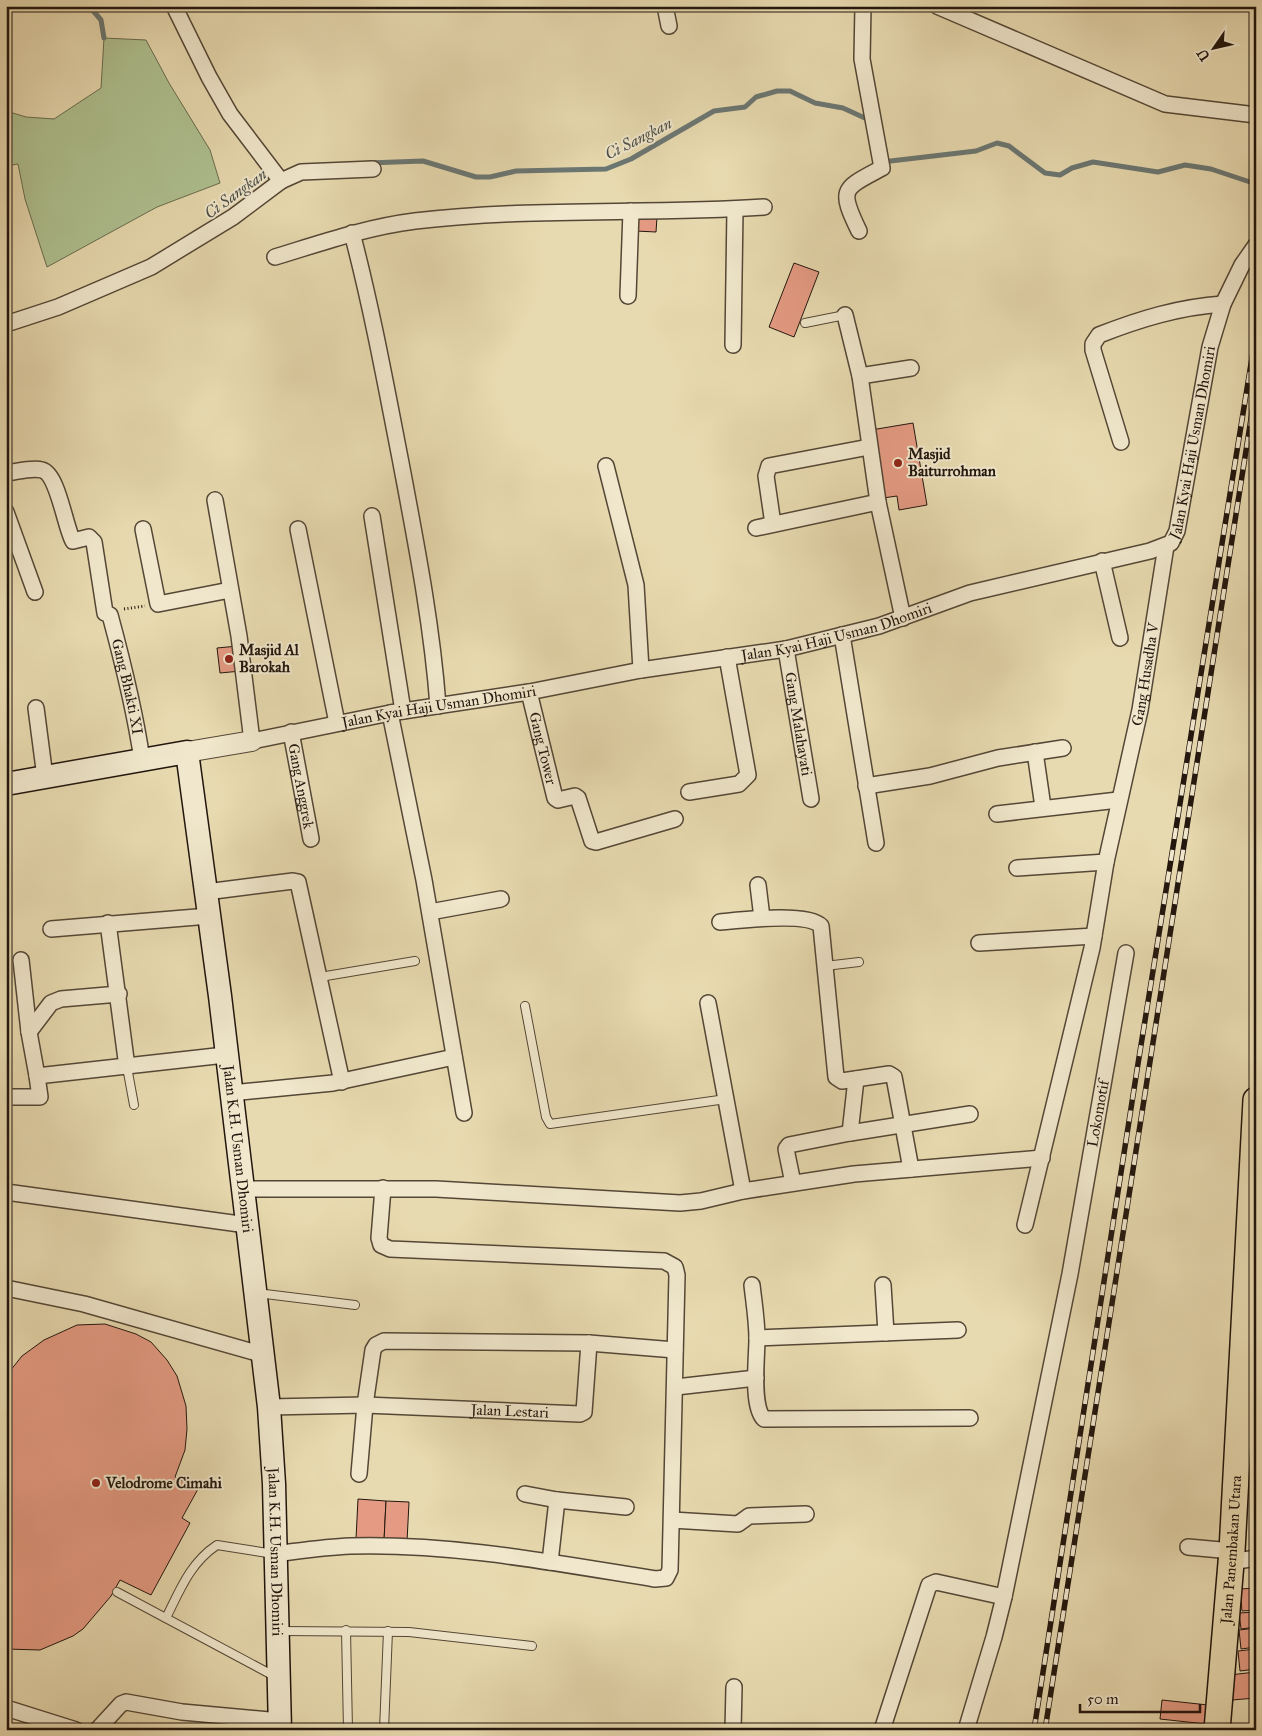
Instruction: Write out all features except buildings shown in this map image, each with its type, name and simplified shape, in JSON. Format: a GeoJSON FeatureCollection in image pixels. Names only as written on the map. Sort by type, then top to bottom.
{"type":"FeatureCollection","features":[{"type":"Feature","properties":{"kind":"main road"},"geometry":{"type":"LineString","coordinates":[[6,784],[187,752]]}},
{"type":"Feature","properties":{"kind":"main road","name":"Jalan K.H. Usman Dhomiri"},"geometry":{"type":"LineString","coordinates":[[187,752],[269,1407],[274,1484],[274,1554],[280,1726]]}},
{"type":"Feature","properties":{"kind":"main road","name":"Jalan Panembakan Utara"},"geometry":{"type":"LineString","coordinates":[[1217,1730],[1249,1381],[1256,1100]]}},
{"type":"Feature","properties":{"kind":"street"},"geometry":{"type":"LineString","coordinates":[[174,6],[209,77],[230,114],[279,178]]}},
{"type":"Feature","properties":{"kind":"street"},"geometry":{"type":"LineString","coordinates":[[665,6],[669,26]]}},
{"type":"Feature","properties":{"kind":"street"},"geometry":{"type":"LineString","coordinates":[[859,230],[846,204],[846,194],[853,184],[881,161],[862,59],[863,6]]}},
{"type":"Feature","properties":{"kind":"street"},"geometry":{"type":"LineString","coordinates":[[937,6],[1165,104],[1256,115]]}},
{"type":"Feature","properties":{"kind":"street"},"geometry":{"type":"LineString","coordinates":[[6,324],[58,307],[151,267],[233,217],[279,178],[301,172],[373,169]]}},
{"type":"Feature","properties":{"kind":"street"},"geometry":{"type":"LineString","coordinates":[[275,257],[352,233],[415,221],[528,214],[764,207]]}},
{"type":"Feature","properties":{"kind":"street"},"geometry":{"type":"LineString","coordinates":[[733,345],[735,209]]}},
{"type":"Feature","properties":{"kind":"street"},"geometry":{"type":"LineString","coordinates":[[628,296],[631,211]]}},
{"type":"Feature","properties":{"kind":"street"},"geometry":{"type":"LineString","coordinates":[[352,233],[376,332],[417,549],[434,646],[438,706]]}},
{"type":"Feature","properties":{"kind":"street","name":"Jalan Kyai Haji Usman Dhomiri"},"geometry":{"type":"LineString","coordinates":[[187,752],[396,712],[529,692],[641,670],[786,649],[903,618],[970,592],[1166,546],[1171,543],[1177,531],[1210,347],[1223,304],[1242,265],[1256,245]]}},
{"type":"Feature","properties":{"kind":"street"},"geometry":{"type":"LineString","coordinates":[[1121,442],[1092,350],[1095,339],[1100,335],[1150,316],[1195,306],[1223,304]]}},
{"type":"Feature","properties":{"kind":"street"},"geometry":{"type":"LineString","coordinates":[[845,315],[860,376],[878,502],[903,618]]}},
{"type":"Feature","properties":{"kind":"street"},"geometry":{"type":"LineString","coordinates":[[860,376],[911,368]]}},
{"type":"Feature","properties":{"kind":"street"},"geometry":{"type":"LineString","coordinates":[[773,524],[766,476],[769,466],[869,447]]}},
{"type":"Feature","properties":{"kind":"street"},"geometry":{"type":"LineString","coordinates":[[606,466],[636,585],[641,670]]}},
{"type":"Feature","properties":{"kind":"street","name":"Gang Bhakti XI"},"geometry":{"type":"LineString","coordinates":[[6,472],[41,470],[50,478],[74,541],[89,537],[94,542],[102,600],[105,613],[110,614],[131,695],[142,760]]}},
{"type":"Feature","properties":{"kind":"street"},"geometry":{"type":"LineString","coordinates":[[215,500],[239,636],[252,741]]}},
{"type":"Feature","properties":{"kind":"street"},"geometry":{"type":"LineString","coordinates":[[756,528],[878,502]]}},
{"type":"Feature","properties":{"kind":"street"},"geometry":{"type":"LineString","coordinates":[[6,512],[34,592]]}},
{"type":"Feature","properties":{"kind":"street"},"geometry":{"type":"LineString","coordinates":[[372,516],[396,712],[464,1113]]}},
{"type":"Feature","properties":{"kind":"street"},"geometry":{"type":"LineString","coordinates":[[143,529],[158,604],[230,590]]}},
{"type":"Feature","properties":{"kind":"street"},"geometry":{"type":"LineString","coordinates":[[298,529],[336,723]]}},
{"type":"Feature","properties":{"kind":"street","name":"Gang Husadha V"},"geometry":{"type":"LineString","coordinates":[[1025,1225],[1093,942],[1118,800],[1140,710],[1166,546]]}},
{"type":"Feature","properties":{"kind":"street"},"geometry":{"type":"LineString","coordinates":[[1102,561],[1120,638]]}},
{"type":"Feature","properties":{"kind":"street"},"geometry":{"type":"LineString","coordinates":[[842,635],[876,843]]}},
{"type":"Feature","properties":{"kind":"street","name":"Gang Malahayati"},"geometry":{"type":"LineString","coordinates":[[786,649],[811,800]]}},
{"type":"Feature","properties":{"kind":"street"},"geometry":{"type":"LineString","coordinates":[[690,792],[739,784],[748,775],[727,657]]}},
{"type":"Feature","properties":{"kind":"street","name":"Gang Tower"},"geometry":{"type":"LineString","coordinates":[[529,692],[555,798],[558,800],[578,798],[592,841],[596,842],[675,819]]}},
{"type":"Feature","properties":{"kind":"street"},"geometry":{"type":"LineString","coordinates":[[36,708],[45,777]]}},
{"type":"Feature","properties":{"kind":"street","name":"Gang Anggrek"},"geometry":{"type":"LineString","coordinates":[[291,732],[311,839]]}},
{"type":"Feature","properties":{"kind":"street"},"geometry":{"type":"LineString","coordinates":[[866,786],[930,776],[998,758],[1063,748]]}},
{"type":"Feature","properties":{"kind":"street"},"geometry":{"type":"LineString","coordinates":[[1035,752],[1043,807]]}},
{"type":"Feature","properties":{"kind":"street"},"geometry":{"type":"LineString","coordinates":[[998,814],[1043,807],[1118,800]]}},
{"type":"Feature","properties":{"kind":"street"},"geometry":{"type":"LineString","coordinates":[[1017,868],[1106,862]]}},
{"type":"Feature","properties":{"kind":"street"},"geometry":{"type":"LineString","coordinates":[[206,892],[293,881],[298,882],[342,1082]]}},
{"type":"Feature","properties":{"kind":"street"},"geometry":{"type":"LineString","coordinates":[[758,885],[762,918]]}},
{"type":"Feature","properties":{"kind":"street"},"geometry":{"type":"LineString","coordinates":[[430,912],[501,899]]}},
{"type":"Feature","properties":{"kind":"street"},"geometry":{"type":"LineString","coordinates":[[51,929],[209,916]]}},
{"type":"Feature","properties":{"kind":"street"},"geometry":{"type":"LineString","coordinates":[[720,922],[762,918],[813,920],[822,926],[836,1077],[842,1081],[892,1075],[904,1125],[911,1169]]}},
{"type":"Feature","properties":{"kind":"street"},"geometry":{"type":"LineString","coordinates":[[108,923],[119,994],[127,1067]]}},
{"type":"Feature","properties":{"kind":"street"},"geometry":{"type":"LineString","coordinates":[[979,943],[1093,942]]}},
{"type":"Feature","properties":{"kind":"street","name":"Lokomotif"},"geometry":{"type":"LineString","coordinates":[[966,1730],[1004,1597],[1070,1274],[1126,953]]}},
{"type":"Feature","properties":{"kind":"street"},"geometry":{"type":"LineString","coordinates":[[6,1097],[40,1096],[28,1032],[21,960]]}},
{"type":"Feature","properties":{"kind":"street"},"geometry":{"type":"LineString","coordinates":[[28,1032],[51,1002],[119,994]]}},
{"type":"Feature","properties":{"kind":"street"},"geometry":{"type":"LineString","coordinates":[[708,1003],[743,1190]]}},
{"type":"Feature","properties":{"kind":"street"},"geometry":{"type":"LineString","coordinates":[[37,1076],[225,1055]]}},
{"type":"Feature","properties":{"kind":"street"},"geometry":{"type":"LineString","coordinates":[[231,1093],[342,1082],[454,1057]]}},
{"type":"Feature","properties":{"kind":"street"},"geometry":{"type":"LineString","coordinates":[[850,1133],[856,1079]]}},
{"type":"Feature","properties":{"kind":"street"},"geometry":{"type":"LineString","coordinates":[[793,1183],[786,1149],[789,1145],[850,1133],[970,1114]]}},
{"type":"Feature","properties":{"kind":"street"},"geometry":{"type":"LineString","coordinates":[[243,1189],[383,1188],[522,1193],[680,1203],[702,1201],[743,1190],[793,1183],[911,1169],[1042,1158]]}},
{"type":"Feature","properties":{"kind":"street"},"geometry":{"type":"LineString","coordinates":[[274,1554],[349,1546],[442,1549],[550,1562],[661,1579],[670,1570],[676,1387],[677,1275],[675,1267],[664,1261],[390,1249],[382,1245],[379,1238],[383,1188]]}},
{"type":"Feature","properties":{"kind":"street"},"geometry":{"type":"LineString","coordinates":[[6,1192],[247,1225]]}},
{"type":"Feature","properties":{"kind":"street"},"geometry":{"type":"LineString","coordinates":[[752,1285],[757,1338],[756,1378],[760,1411],[764,1418],[970,1418]]}},
{"type":"Feature","properties":{"kind":"street"},"geometry":{"type":"LineString","coordinates":[[883,1285],[886,1333]]}},
{"type":"Feature","properties":{"kind":"street"},"geometry":{"type":"LineString","coordinates":[[6,1288],[93,1307],[264,1355]]}},
{"type":"Feature","properties":{"kind":"street"},"geometry":{"type":"LineString","coordinates":[[757,1338],[958,1330]]}},
{"type":"Feature","properties":{"kind":"street"},"geometry":{"type":"LineString","coordinates":[[359,1474],[365,1405],[373,1350],[376,1345],[384,1341],[588,1343],[675,1350]]}},
{"type":"Feature","properties":{"kind":"street","name":"Jalan Lestari"},"geometry":{"type":"LineString","coordinates":[[365,1405],[580,1414],[584,1412],[588,1343]]}},
{"type":"Feature","properties":{"kind":"street"},"geometry":{"type":"LineString","coordinates":[[676,1387],[756,1378]]}},
{"type":"Feature","properties":{"kind":"street"},"geometry":{"type":"LineString","coordinates":[[269,1407],[365,1405]]}},
{"type":"Feature","properties":{"kind":"street"},"geometry":{"type":"LineString","coordinates":[[524,1494],[557,1500],[626,1507]]}},
{"type":"Feature","properties":{"kind":"street"},"geometry":{"type":"LineString","coordinates":[[550,1562],[557,1500]]}},
{"type":"Feature","properties":{"kind":"street"},"geometry":{"type":"LineString","coordinates":[[672,1520],[738,1524],[749,1516],[806,1514]]}},
{"type":"Feature","properties":{"kind":"street"},"geometry":{"type":"LineString","coordinates":[[1188,1547],[1232,1556],[1256,1558]]}},
{"type":"Feature","properties":{"kind":"street"},"geometry":{"type":"LineString","coordinates":[[882,1730],[929,1584],[936,1582],[1004,1597]]}},
{"type":"Feature","properties":{"kind":"street"},"geometry":{"type":"LineString","coordinates":[[733,1730],[734,1687]]}},
{"type":"Feature","properties":{"kind":"street"},"geometry":{"type":"LineString","coordinates":[[97,1730],[121,1704],[126,1702],[280,1726]]}},
{"type":"Feature","properties":{"kind":"street"},"geometry":{"type":"LineString","coordinates":[[6,1708],[76,1730]]}},
{"type":"Feature","properties":{"kind":"lane"},"geometry":{"type":"LineString","coordinates":[[805,323],[845,315]]}},
{"type":"Feature","properties":{"kind":"lane"},"geometry":{"type":"LineString","coordinates":[[320,978],[415,961]]}},
{"type":"Feature","properties":{"kind":"lane"},"geometry":{"type":"LineString","coordinates":[[825,966],[859,962]]}},
{"type":"Feature","properties":{"kind":"lane"},"geometry":{"type":"LineString","coordinates":[[525,1006],[546,1117],[550,1124],[726,1099]]}},
{"type":"Feature","properties":{"kind":"lane"},"geometry":{"type":"LineString","coordinates":[[127,1067],[134,1105]]}},
{"type":"Feature","properties":{"kind":"lane"},"geometry":{"type":"LineString","coordinates":[[255,1293],[355,1304]]}},
{"type":"Feature","properties":{"kind":"lane"},"geometry":{"type":"LineString","coordinates":[[166,1618],[186,1576],[202,1556],[217,1545],[274,1554]]}},
{"type":"Feature","properties":{"kind":"lane"},"geometry":{"type":"LineString","coordinates":[[117,1592],[278,1678]]}},
{"type":"Feature","properties":{"kind":"lane"},"geometry":{"type":"LineString","coordinates":[[346,1630],[348,1729],[384,1729],[388,1631]]}},
{"type":"Feature","properties":{"kind":"lane"},"geometry":{"type":"LineString","coordinates":[[276,1632],[388,1631],[532,1646]]}},
{"type":"Feature","properties":{"kind":"path"},"geometry":{"type":"LineString","coordinates":[[110,614],[121,610],[158,604]]}},
{"type":"Feature","properties":{"kind":"green space"},"geometry":{"type":"Polygon","coordinates":[[[104,38],[146,40],[169,83],[210,150],[220,183],[157,207],[47,267],[25,199],[18,164],[6,166],[6,111],[26,117],[54,119],[101,88],[104,38]]]}},
{"type":"Feature","properties":{"kind":"waterway"},"geometry":{"type":"LineString","coordinates":[[89,6],[101,20],[104,38]]}},
{"type":"Feature","properties":{"kind":"waterway","name":"Ci Sangkan"},"geometry":{"type":"LineString","coordinates":[[368,163],[423,161],[476,177],[490,177],[516,171],[606,169],[631,159],[714,111],[745,107],[756,97],[777,91],[790,91],[815,103],[843,108],[867,119],[868,122]]}},
{"type":"Feature","properties":{"kind":"waterway","name":"Ci Sangkan"},"geometry":{"type":"LineString","coordinates":[[882,162],[976,151],[997,143],[1009,146],[1045,173],[1060,175],[1072,168],[1093,162],[1158,172],[1185,165],[1211,169],[1256,184]]}},
{"type":"Feature","properties":{"kind":"railway"},"geometry":{"type":"LineString","coordinates":[[1034,1730],[1137,1070],[1256,333]]}},
{"type":"Feature","properties":{"kind":"railway"},"geometry":{"type":"LineString","coordinates":[[1045,1730],[1256,387]]}},
{"type":"Feature","properties":{"kind":"place","name":"Masjid Baiturrohman"},"geometry":{"type":"Point","coordinates":[898,463]}},
{"type":"Feature","properties":{"kind":"place","name":"Masjid Al Barokah"},"geometry":{"type":"Point","coordinates":[229,659]}},
{"type":"Feature","properties":{"kind":"place","name":"Velodrome Cimahi"},"geometry":{"type":"Point","coordinates":[96,1483]}}]}
